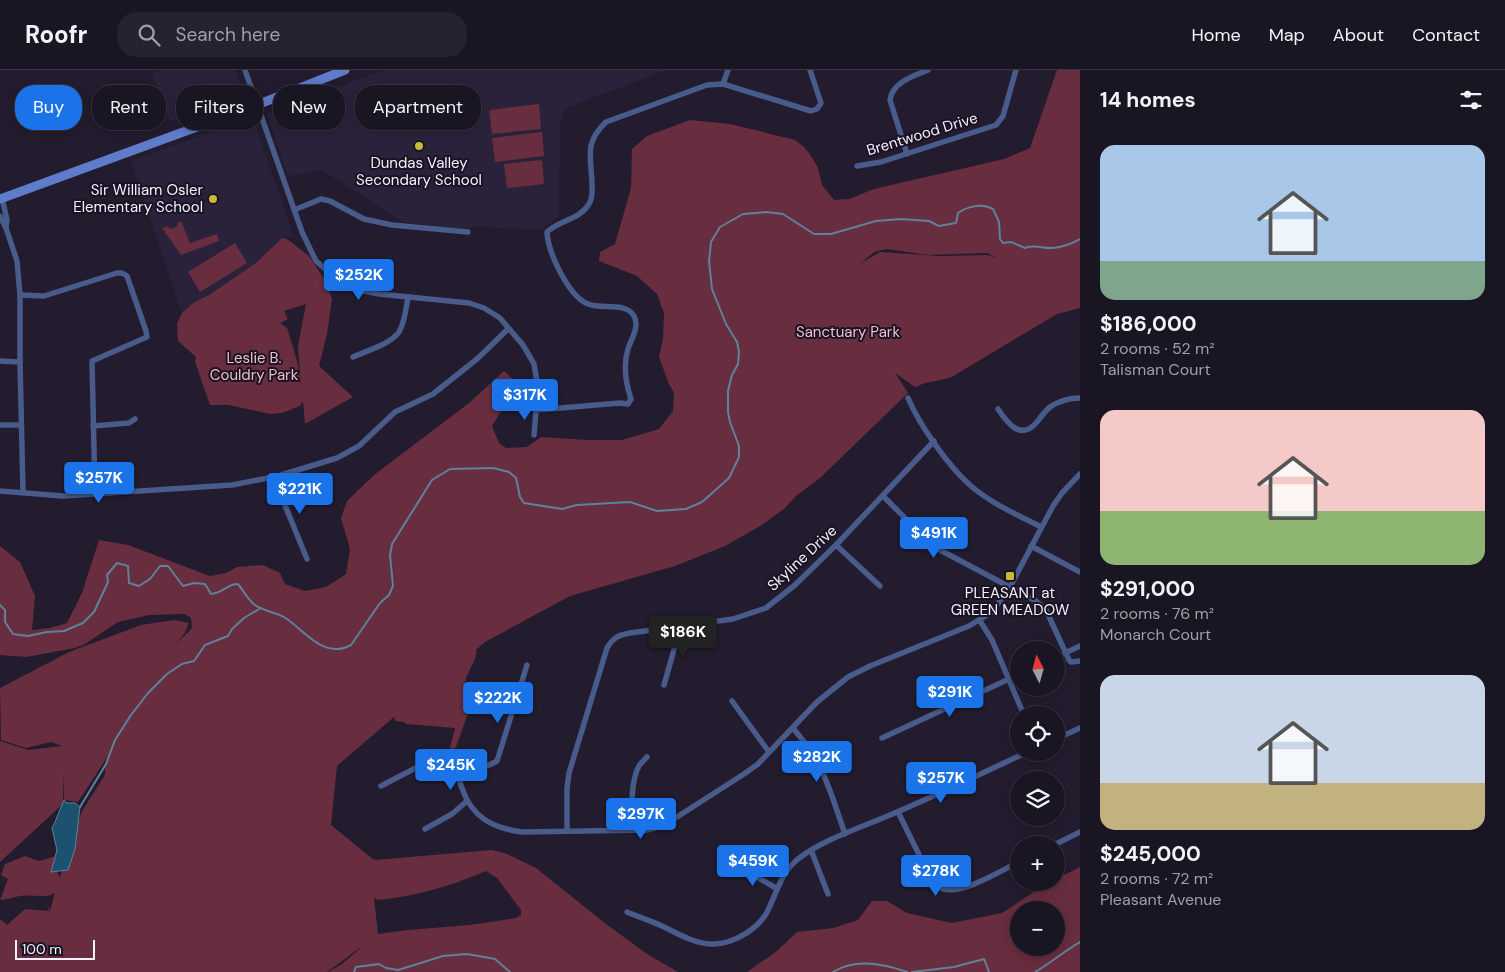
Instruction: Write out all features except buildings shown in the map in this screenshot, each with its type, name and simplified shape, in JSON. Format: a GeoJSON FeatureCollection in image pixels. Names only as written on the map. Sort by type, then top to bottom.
{"type":"FeatureCollection","features":[{"type":"Feature","properties":{"kind":"main road"},"geometry":{"type":"LineString","coordinates":[[263,103],[345,70]]}},
{"type":"Feature","properties":{"kind":"main road"},"geometry":{"type":"LineString","coordinates":[[1,198],[188,130]]}},
{"type":"Feature","properties":{"kind":"street"},"geometry":{"type":"LineString","coordinates":[[245,70],[250,85]]}},
{"type":"Feature","properties":{"kind":"street"},"geometry":{"type":"LineString","coordinates":[[723,84],[728,70]]}},
{"type":"Feature","properties":{"kind":"street"},"geometry":{"type":"LineString","coordinates":[[537,410],[620,403],[628,404],[631,399],[627,384],[626,362],[628,349],[636,326],[636,319],[630,311],[590,305],[577,298],[564,278],[547,242],[547,232],[552,227],[583,213],[591,201],[590,146],[592,138],[606,122],[707,85],[723,84],[810,111],[816,109],[821,103],[810,70]]}},
{"type":"Feature","properties":{"kind":"street"},"geometry":{"type":"LineString","coordinates":[[907,154],[890,100],[891,94],[894,88],[906,80],[928,70]]}},
{"type":"Feature","properties":{"kind":"street","name":"Brentwood Drive"},"geometry":{"type":"LineString","coordinates":[[857,166],[881,162],[996,125],[1003,116],[1016,70]]}},
{"type":"Feature","properties":{"kind":"street"},"geometry":{"type":"LineString","coordinates":[[263,122],[305,241],[316,261],[340,283],[360,290],[379,294],[469,303],[484,308],[500,318],[523,345],[534,364],[538,388],[534,435]]}},
{"type":"Feature","properties":{"kind":"street"},"geometry":{"type":"LineString","coordinates":[[1,198],[8,220],[6,228]]}},
{"type":"Feature","properties":{"kind":"street"},"geometry":{"type":"LineString","coordinates":[[294,210],[321,199],[330,201],[364,219],[468,232]]}},
{"type":"Feature","properties":{"kind":"street"},"geometry":{"type":"LineString","coordinates":[[0,216],[17,261],[20,295],[21,425],[24,492]]}},
{"type":"Feature","properties":{"kind":"street"},"geometry":{"type":"LineString","coordinates":[[20,295],[44,296],[117,273],[127,276],[147,337],[92,361],[95,494]]}},
{"type":"Feature","properties":{"kind":"street"},"geometry":{"type":"LineString","coordinates":[[353,357],[392,340],[399,332],[403,323],[408,297]]}},
{"type":"Feature","properties":{"kind":"street"},"geometry":{"type":"LineString","coordinates":[[0,492],[24,492],[63,496],[232,485],[278,476],[337,458],[359,446],[395,412],[434,394],[460,374],[508,329]]}},
{"type":"Feature","properties":{"kind":"street"},"geometry":{"type":"LineString","coordinates":[[0,360],[20,362]]}},
{"type":"Feature","properties":{"kind":"street"},"geometry":{"type":"LineString","coordinates":[[908,398],[934,441],[957,472],[972,486],[996,503],[1041,527]]}},
{"type":"Feature","properties":{"kind":"street"},"geometry":{"type":"LineString","coordinates":[[998,409],[1006,421],[1019,431],[1025,431],[1032,428],[1049,408],[1064,400],[1080,398]]}},
{"type":"Feature","properties":{"kind":"street"},"geometry":{"type":"LineString","coordinates":[[93,426],[129,423],[135,419]]}},
{"type":"Feature","properties":{"kind":"street"},"geometry":{"type":"LineString","coordinates":[[0,425],[21,425]]}},
{"type":"Feature","properties":{"kind":"street","name":"Skyline Drive"},"geometry":{"type":"LineString","coordinates":[[568,830],[567,788],[569,773],[612,640],[619,635],[733,619],[766,608],[795,585],[836,545],[934,441]]}},
{"type":"Feature","properties":{"kind":"street"},"geometry":{"type":"LineString","coordinates":[[381,786],[427,762],[453,762],[458,770],[461,786],[468,801],[479,816],[490,824],[505,830],[522,832],[647,830],[663,826],[758,764],[824,696],[848,677],[870,666],[980,621],[992,612],[1010,587],[1041,527],[1062,492],[1080,474]]}},
{"type":"Feature","properties":{"kind":"street"},"geometry":{"type":"LineString","coordinates":[[278,476],[282,498],[307,559]]}},
{"type":"Feature","properties":{"kind":"street"},"geometry":{"type":"LineString","coordinates":[[883,496],[931,544],[1036,601],[1046,610],[1060,641]]}},
{"type":"Feature","properties":{"kind":"street"},"geometry":{"type":"LineString","coordinates":[[836,545],[880,586]]}},
{"type":"Feature","properties":{"kind":"street"},"geometry":{"type":"LineString","coordinates":[[1031,546],[1080,572]]}},
{"type":"Feature","properties":{"kind":"street"},"geometry":{"type":"LineString","coordinates":[[980,621],[992,640],[1020,706]]}},
{"type":"Feature","properties":{"kind":"street"},"geometry":{"type":"LineString","coordinates":[[664,685],[681,625]]}},
{"type":"Feature","properties":{"kind":"street"},"geometry":{"type":"LineString","coordinates":[[1080,646],[1065,653],[1072,662],[1080,662]]}},
{"type":"Feature","properties":{"kind":"street"},"geometry":{"type":"LineString","coordinates":[[458,770],[489,766],[497,761],[527,666]]}},
{"type":"Feature","properties":{"kind":"street"},"geometry":{"type":"LineString","coordinates":[[882,738],[1008,679]]}},
{"type":"Feature","properties":{"kind":"street"},"geometry":{"type":"LineString","coordinates":[[732,701],[769,752]]}},
{"type":"Feature","properties":{"kind":"street"},"geometry":{"type":"LineString","coordinates":[[793,728],[813,753],[824,773],[844,834]]}},
{"type":"Feature","properties":{"kind":"street"},"geometry":{"type":"LineString","coordinates":[[1065,735],[1080,728]]}},
{"type":"Feature","properties":{"kind":"street"},"geometry":{"type":"LineString","coordinates":[[632,830],[632,799],[635,782],[639,767],[647,757]]}},
{"type":"Feature","properties":{"kind":"street"},"geometry":{"type":"LineString","coordinates":[[627,912],[690,940],[715,944],[736,938],[752,929],[765,915],[776,888],[786,872],[797,860],[811,850],[1010,760]]}},
{"type":"Feature","properties":{"kind":"street"},"geometry":{"type":"LineString","coordinates":[[425,829],[452,814],[468,801]]}},
{"type":"Feature","properties":{"kind":"street"},"geometry":{"type":"LineString","coordinates":[[898,812],[933,883],[943,889],[956,889],[975,884],[1010,866]]}},
{"type":"Feature","properties":{"kind":"street"},"geometry":{"type":"LineString","coordinates":[[1065,840],[1080,832]]}},
{"type":"Feature","properties":{"kind":"street"},"geometry":{"type":"LineString","coordinates":[[811,850],[828,894]]}},
{"type":"Feature","properties":{"kind":"street"},"geometry":{"type":"LineString","coordinates":[[740,868],[776,888]]}},
{"type":"Feature","properties":{"kind":"shaded area"},"geometry":{"type":"Polygon","coordinates":[[[160,70],[235,70],[241,85],[176,85],[176,120],[170,122],[166,111],[166,85],[156,85],[152,73],[160,70]]]}},
{"type":"Feature","properties":{"kind":"shaded area","name":"Dundas Valley Secondary School"},"geometry":{"type":"Polygon","coordinates":[[[383,70],[666,70],[564,109],[560,122],[559,217],[540,230],[477,227],[461,229],[403,222],[322,170],[288,176],[267,113],[273,112],[273,130],[345,130],[344,85],[383,70]]]}},
{"type":"Feature","properties":{"kind":"shaded area","name":"Sir William Osler Elementary School"},"geometry":{"type":"Polygon","coordinates":[[[216,130],[257,130],[294,237],[282,238],[257,262],[209,295],[193,303],[182,313],[131,161],[216,130]]]}},
{"type":"Feature","properties":{"kind":"green space","name":"Sanctuary Park"},"geometry":{"type":"Polygon","coordinates":[[[1057,70],[1080,70],[1080,308],[1057,314],[950,378],[915,387],[895,373],[908,393],[820,478],[762,525],[725,546],[675,566],[570,596],[485,642],[476,650],[475,658],[467,675],[465,684],[475,694],[456,747],[452,751],[450,748],[455,728],[406,724],[395,721],[394,717],[337,766],[331,825],[374,860],[492,850],[507,854],[536,868],[606,924],[647,954],[678,972],[328,972],[342,964],[364,945],[327,972],[0,972],[0,919],[7,925],[25,909],[49,911],[47,906],[50,910],[55,893],[47,896],[17,896],[0,900],[8,879],[1,875],[5,864],[25,856],[39,861],[56,856],[60,863],[56,870],[60,877],[82,811],[105,775],[105,765],[108,756],[78,802],[64,800],[63,771],[63,804],[0,862],[0,741],[28,750],[62,746],[51,742],[26,748],[1,740],[0,688],[69,652],[141,625],[174,620],[189,623],[185,633],[175,645],[192,628],[191,618],[184,614],[149,615],[118,622],[85,644],[75,648],[26,657],[0,655],[0,546],[20,562],[35,596],[32,630],[50,628],[67,623],[82,593],[99,540],[128,545],[210,576],[226,573],[237,567],[263,565],[280,573],[285,584],[305,591],[326,587],[346,574],[350,549],[341,518],[347,501],[374,475],[469,403],[504,371],[515,381],[515,391],[504,394],[504,406],[492,426],[499,443],[506,448],[527,447],[541,437],[622,440],[659,429],[673,411],[674,393],[659,357],[663,339],[664,313],[657,294],[637,276],[599,261],[600,252],[615,244],[631,188],[632,149],[647,136],[690,120],[730,124],[795,140],[811,156],[818,168],[822,185],[834,200],[849,199],[874,189],[1004,159],[1030,148],[1057,70]],[[887,249],[874,252],[860,264],[880,252],[939,256],[987,255],[996,258],[987,253],[928,255],[887,249]],[[486,871],[446,886],[419,893],[391,899],[377,900],[374,897],[378,934],[470,925],[516,918],[521,915],[521,910],[497,878],[486,871]]]}},
{"type":"Feature","properties":{"kind":"green space"},"geometry":{"type":"Polygon","coordinates":[[[539,104],[541,129],[492,134],[489,110],[539,104]]]}},
{"type":"Feature","properties":{"kind":"green space"},"geometry":{"type":"Polygon","coordinates":[[[542,132],[544,156],[495,162],[492,138],[542,132]]]}},
{"type":"Feature","properties":{"kind":"green space"},"geometry":{"type":"Polygon","coordinates":[[[542,160],[544,184],[507,188],[504,164],[542,160]]]}},
{"type":"Feature","properties":{"kind":"green space"},"geometry":{"type":"Polygon","coordinates":[[[181,221],[190,243],[217,234],[219,241],[181,255],[162,228],[168,226],[170,229],[178,226],[177,223],[181,221]]]}},
{"type":"Feature","properties":{"kind":"green space","name":"Leslie B. Couldry Park"},"geometry":{"type":"Polygon","coordinates":[[[282,238],[287,239],[309,256],[325,280],[332,299],[327,334],[319,366],[353,397],[305,424],[303,401],[300,406],[282,413],[271,414],[228,405],[210,405],[195,362],[196,357],[178,341],[177,324],[182,313],[193,303],[209,295],[257,262],[282,238]],[[306,304],[284,311],[288,319],[280,323],[287,328],[298,364],[301,389],[298,346],[306,304]]]}},
{"type":"Feature","properties":{"kind":"green space"},"geometry":{"type":"Polygon","coordinates":[[[235,243],[247,263],[200,292],[188,272],[235,243]]]}},
{"type":"Feature","properties":{"kind":"green space"},"geometry":{"type":"Polygon","coordinates":[[[1080,867],[1080,972],[747,972],[777,951],[797,932],[833,928],[858,920],[872,901],[887,901],[907,913],[952,923],[1002,913],[1010,908],[1010,956],[1065,956],[1065,901],[1020,901],[1035,891],[1065,891],[1065,874],[1080,867]]]}},
{"type":"Feature","properties":{"kind":"water"},"geometry":{"type":"Polygon","coordinates":[[[64,800],[67,803],[75,803],[80,807],[75,849],[68,870],[51,872],[57,850],[52,828],[64,800]]]}},
{"type":"Feature","properties":{"kind":"waterway"},"geometry":{"type":"LineString","coordinates":[[0,605],[5,610],[5,622],[13,634],[28,636],[64,631],[83,623],[94,612],[108,582],[107,575],[117,563],[128,566],[129,583],[139,586],[150,579],[160,566],[168,566],[183,586],[194,583],[205,584],[211,594],[238,584],[258,607],[284,617],[315,642],[332,649],[341,649],[351,645],[380,603],[389,595],[393,586],[390,555],[392,544],[432,480],[450,469],[493,468],[509,472],[516,478],[520,497],[524,503],[562,509],[577,505],[630,502],[657,511],[686,509],[702,502],[729,478],[739,457],[739,446],[728,412],[728,391],[732,375],[738,364],[739,352],[737,342],[726,324],[712,289],[709,261],[711,242],[720,227],[743,214],[766,212],[783,214],[814,234],[831,234],[876,221],[901,219],[929,221],[939,226],[956,223],[958,213],[971,207],[984,206],[993,209],[999,222],[1000,239],[1003,243],[1011,242],[1025,248],[1032,246],[1053,248],[1067,245],[1080,239]]}},
{"type":"Feature","properties":{"kind":"waterway"},"geometry":{"type":"LineString","coordinates":[[80,807],[106,764],[115,740],[148,693],[167,674],[182,664],[194,661],[205,645],[228,636],[232,629],[244,618],[261,608]]}},
{"type":"Feature","properties":{"kind":"waterway"},"geometry":{"type":"LineString","coordinates":[[1035,972],[1080,942]]}},
{"type":"Feature","properties":{"kind":"waterway"},"geometry":{"type":"LineString","coordinates":[[354,972],[356,967],[379,964],[386,968],[398,970],[443,956],[467,954],[495,959],[510,972]]}},
{"type":"Feature","properties":{"kind":"waterway"},"geometry":{"type":"LineString","coordinates":[[912,972],[954,967],[984,959],[989,972]]}},
{"type":"Feature","properties":{"kind":"waterway"},"geometry":{"type":"LineString","coordinates":[[833,972],[851,965],[860,964],[880,965],[907,972]]}},
{"type":"Feature","properties":{"kind":"place","name":"Dundas Valley Secondary School"},"geometry":{"type":"Point","coordinates":[419,146]}},
{"type":"Feature","properties":{"kind":"place","name":"Sir William Osler Elementary School"},"geometry":{"type":"Point","coordinates":[213,199]}},
{"type":"Feature","properties":{"kind":"place","name":"PLEASANT at GREEN MEADOW"},"geometry":{"type":"Point","coordinates":[1010,576]}}]}
